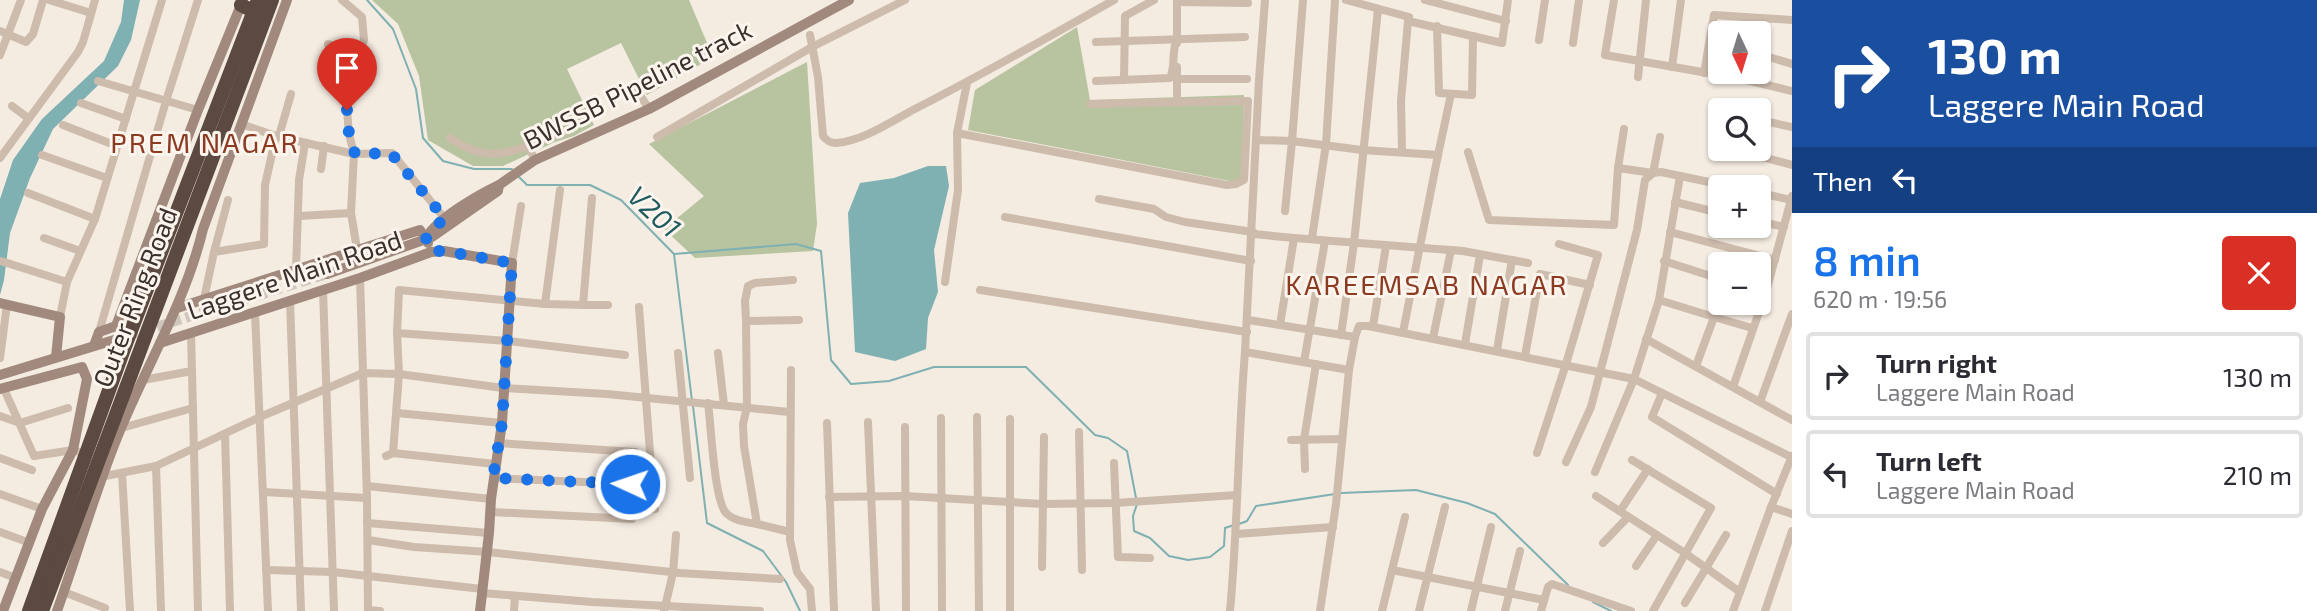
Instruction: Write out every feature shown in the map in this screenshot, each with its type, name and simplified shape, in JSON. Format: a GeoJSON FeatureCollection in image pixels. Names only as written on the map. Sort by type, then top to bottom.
{"type":"FeatureCollection","features":[{"type":"Feature","properties":{"kind":"highway","name":"Outer Ring Road"},"geometry":{"type":"LineString","coordinates":[[42,611],[116,428],[263,41],[272,0]]}},
{"type":"Feature","properties":{"kind":"highway","name":"Outer Ring Road"},"geometry":{"type":"LineString","coordinates":[[29,611],[79,452],[249,4]]}},
{"type":"Feature","properties":{"kind":"street"},"geometry":{"type":"LineString","coordinates":[[0,55],[21,0]]}},
{"type":"Feature","properties":{"kind":"street"},"geometry":{"type":"LineString","coordinates":[[0,31],[26,42],[33,34],[43,0]]}},
{"type":"Feature","properties":{"kind":"street"},"geometry":{"type":"LineString","coordinates":[[49,0],[91,13]]}},
{"type":"Feature","properties":{"kind":"street"},"geometry":{"type":"LineString","coordinates":[[1,156],[78,52],[95,0]]}},
{"type":"Feature","properties":{"kind":"street"},"geometry":{"type":"LineString","coordinates":[[56,357],[67,282],[95,219],[162,0]]}},
{"type":"Feature","properties":{"kind":"street"},"geometry":{"type":"LineString","coordinates":[[94,346],[198,0]]}},
{"type":"Feature","properties":{"kind":"street"},"geometry":{"type":"LineString","coordinates":[[57,611],[105,476],[116,428],[143,380],[177,308],[241,124],[263,41],[287,0]]}},
{"type":"Feature","properties":{"kind":"street"},"geometry":{"type":"LineString","coordinates":[[342,0],[362,17],[364,40],[352,76],[347,110],[349,134],[355,154],[351,213],[357,249]]}},
{"type":"Feature","properties":{"kind":"street","name":"BWSSB Pipeline track"},"geometry":{"type":"LineString","coordinates":[[499,185],[536,160],[649,109],[849,0]]}},
{"type":"Feature","properties":{"kind":"street"},"geometry":{"type":"LineString","coordinates":[[657,137],[812,47],[905,0]]}},
{"type":"Feature","properties":{"kind":"street"},"geometry":{"type":"LineString","coordinates":[[810,35],[823,136],[832,142],[862,136],[967,83],[1114,0]]}},
{"type":"Feature","properties":{"kind":"street"},"geometry":{"type":"LineString","coordinates":[[1124,80],[1125,16],[1154,0]]}},
{"type":"Feature","properties":{"kind":"street"},"geometry":{"type":"LineString","coordinates":[[1230,611],[1265,0]]}},
{"type":"Feature","properties":{"kind":"street"},"geometry":{"type":"LineString","coordinates":[[1285,211],[1303,0]]}},
{"type":"Feature","properties":{"kind":"street"},"geometry":{"type":"LineString","coordinates":[[1312,238],[1326,144],[1335,0]]}},
{"type":"Feature","properties":{"kind":"street"},"geometry":{"type":"LineString","coordinates":[[1346,0],[1409,17],[1402,92],[1402,152]]}},
{"type":"Feature","properties":{"kind":"street"},"geometry":{"type":"LineString","coordinates":[[1425,0],[1506,21]]}},
{"type":"Feature","properties":{"kind":"street"},"geometry":{"type":"LineString","coordinates":[[1408,21],[1502,43],[1508,0]]}},
{"type":"Feature","properties":{"kind":"street"},"geometry":{"type":"LineString","coordinates":[[1539,40],[1545,0]]}},
{"type":"Feature","properties":{"kind":"street"},"geometry":{"type":"LineString","coordinates":[[1573,43],[1579,0]]}},
{"type":"Feature","properties":{"kind":"street"},"geometry":{"type":"LineString","coordinates":[[1614,0],[1605,55],[1708,73]]}},
{"type":"Feature","properties":{"kind":"street"},"geometry":{"type":"LineString","coordinates":[[1638,77],[1646,0]]}},
{"type":"Feature","properties":{"kind":"street"},"geometry":{"type":"LineString","coordinates":[[1672,67],[1681,0]]}},
{"type":"Feature","properties":{"kind":"street"},"geometry":{"type":"LineString","coordinates":[[1177,95],[1177,1],[1248,3]]}},
{"type":"Feature","properties":{"kind":"street"},"geometry":{"type":"LineString","coordinates":[[99,332],[116,326],[198,110],[249,4]]}},
{"type":"Feature","properties":{"kind":"street"},"geometry":{"type":"LineString","coordinates":[[1341,335],[1354,243],[1378,9]]}},
{"type":"Feature","properties":{"kind":"street"},"geometry":{"type":"LineString","coordinates":[[1704,73],[1714,15],[1792,20]]}},
{"type":"Feature","properties":{"kind":"street"},"geometry":{"type":"LineString","coordinates":[[1437,26],[1439,93],[1472,95],[1473,36]]}},
{"type":"Feature","properties":{"kind":"street"},"geometry":{"type":"LineString","coordinates":[[1096,42],[1245,37]]}},
{"type":"Feature","properties":{"kind":"street"},"geometry":{"type":"LineString","coordinates":[[1096,81],[1170,78],[1177,39]]}},
{"type":"Feature","properties":{"kind":"street"},"geometry":{"type":"LineString","coordinates":[[328,44],[359,54]]}},
{"type":"Feature","properties":{"kind":"street"},"geometry":{"type":"LineString","coordinates":[[1771,58],[1792,64]]}},
{"type":"Feature","properties":{"kind":"street"},"geometry":{"type":"LineString","coordinates":[[1177,79],[1247,79]]}},
{"type":"Feature","properties":{"kind":"street"},"geometry":{"type":"LineString","coordinates":[[98,81],[198,110]]}},
{"type":"Feature","properties":{"kind":"street"},"geometry":{"type":"LineString","coordinates":[[946,282],[958,190],[957,133],[967,83]]}},
{"type":"Feature","properties":{"kind":"street"},"geometry":{"type":"LineString","coordinates":[[1771,84],[1792,91]]}},
{"type":"Feature","properties":{"kind":"street"},"geometry":{"type":"LineString","coordinates":[[636,89],[649,109]]}},
{"type":"Feature","properties":{"kind":"street"},"geometry":{"type":"LineString","coordinates":[[214,252],[264,244],[265,185],[291,94]]}},
{"type":"Feature","properties":{"kind":"street"},"geometry":{"type":"LineString","coordinates":[[1403,332],[1451,94]]}},
{"type":"Feature","properties":{"kind":"street"},"geometry":{"type":"LineString","coordinates":[[957,133],[1227,185],[1244,180],[1248,101],[1090,104]]}},
{"type":"Feature","properties":{"kind":"street"},"geometry":{"type":"LineString","coordinates":[[81,103],[126,119]]}},
{"type":"Feature","properties":{"kind":"street"},"geometry":{"type":"LineString","coordinates":[[12,106],[28,118]]}},
{"type":"Feature","properties":{"kind":"street"},"geometry":{"type":"LineString","coordinates":[[1771,123],[1792,128]]}},
{"type":"Feature","properties":{"kind":"street"},"geometry":{"type":"LineString","coordinates":[[241,124],[278,136],[355,154],[391,153],[445,219]]}},
{"type":"Feature","properties":{"kind":"street"},"geometry":{"type":"LineString","coordinates":[[63,125],[117,146]]}},
{"type":"Feature","properties":{"kind":"street"},"geometry":{"type":"LineString","coordinates":[[1468,152],[1489,220],[1614,225],[1624,129]]}},
{"type":"Feature","properties":{"kind":"street"},"geometry":{"type":"LineString","coordinates":[[450,138],[467,151],[502,154],[563,133]]}},
{"type":"Feature","properties":{"kind":"street"},"geometry":{"type":"LineString","coordinates":[[1566,462],[1591,407],[1637,230],[1645,180],[1653,173],[1660,137]]}},
{"type":"Feature","properties":{"kind":"street"},"geometry":{"type":"LineString","coordinates":[[1257,140],[1437,155]]}},
{"type":"Feature","properties":{"kind":"street"},"geometry":{"type":"LineString","coordinates":[[296,269],[299,180],[305,143]]}},
{"type":"Feature","properties":{"kind":"street"},"geometry":{"type":"LineString","coordinates":[[321,169],[324,146]]}},
{"type":"Feature","properties":{"kind":"street"},"geometry":{"type":"LineString","coordinates":[[528,146],[536,160]]}},
{"type":"Feature","properties":{"kind":"street"},"geometry":{"type":"LineString","coordinates":[[42,155],[107,178]]}},
{"type":"Feature","properties":{"kind":"street"},"geometry":{"type":"LineString","coordinates":[[1771,159],[1792,165]]}},
{"type":"Feature","properties":{"kind":"street"},"geometry":{"type":"LineString","coordinates":[[1618,168],[1661,172],[1708,182]]}},
{"type":"Feature","properties":{"kind":"street"},"geometry":{"type":"LineString","coordinates":[[1595,472],[1634,379],[1659,300],[1680,176]]}},
{"type":"Feature","properties":{"kind":"street"},"geometry":{"type":"LineString","coordinates":[[426,238],[430,230],[445,219],[499,185]]}},
{"type":"Feature","properties":{"kind":"street"},"geometry":{"type":"LineString","coordinates":[[327,274],[432,237],[498,191],[499,185]]}},
{"type":"Feature","properties":{"kind":"street"},"geometry":{"type":"LineString","coordinates":[[545,304],[560,190]]}},
{"type":"Feature","properties":{"kind":"street"},"geometry":{"type":"LineString","coordinates":[[29,193],[95,219]]}},
{"type":"Feature","properties":{"kind":"street"},"geometry":{"type":"LineString","coordinates":[[1771,195],[1792,198],[1771,270]]}},
{"type":"Feature","properties":{"kind":"street"},"geometry":{"type":"LineString","coordinates":[[583,305],[592,198]]}},
{"type":"Feature","properties":{"kind":"street"},"geometry":{"type":"LineString","coordinates":[[1099,199],[1154,209],[1166,218],[1253,233],[1451,250],[1528,263]]}},
{"type":"Feature","properties":{"kind":"street"},"geometry":{"type":"LineString","coordinates":[[204,299],[228,200]]}},
{"type":"Feature","properties":{"kind":"street"},"geometry":{"type":"LineString","coordinates":[[1675,202],[1708,209]]}},
{"type":"Feature","properties":{"kind":"street"},"geometry":{"type":"LineString","coordinates":[[480,611],[488,552],[493,478],[502,423],[508,301],[522,206]]}},
{"type":"Feature","properties":{"kind":"street"},"geometry":{"type":"LineString","coordinates":[[299,216],[351,213]]}},
{"type":"Feature","properties":{"kind":"street"},"geometry":{"type":"LineString","coordinates":[[1005,217],[1251,261]]}},
{"type":"Feature","properties":{"kind":"street"},"geometry":{"type":"LineString","coordinates":[[1771,224],[1784,227]]}},
{"type":"Feature","properties":{"kind":"street"},"geometry":{"type":"LineString","coordinates":[[177,308],[420,230],[431,251]]}},
{"type":"Feature","properties":{"kind":"street"},"geometry":{"type":"LineString","coordinates":[[1670,232],[1775,260]]}},
{"type":"Feature","properties":{"kind":"street"},"geometry":{"type":"LineString","coordinates":[[44,238],[80,251]]}},
{"type":"Feature","properties":{"kind":"street"},"geometry":{"type":"LineString","coordinates":[[1280,325],[1294,238]]}},
{"type":"Feature","properties":{"kind":"street"},"geometry":{"type":"LineString","coordinates":[[1304,362],[1325,241]]}},
{"type":"Feature","properties":{"kind":"street"},"geometry":{"type":"LineString","coordinates":[[1537,453],[1598,255],[1559,244]]}},
{"type":"Feature","properties":{"kind":"street"},"geometry":{"type":"LineString","coordinates":[[1373,326],[1386,246]]}},
{"type":"Feature","properties":{"kind":"street"},"geometry":{"type":"LineString","coordinates":[[1433,338],[1451,250]]}},
{"type":"Feature","properties":{"kind":"street","name":"Laggere Main Road"},"geometry":{"type":"LineString","coordinates":[[160,343],[360,278],[431,251],[512,263]]}},
{"type":"Feature","properties":{"kind":"street"},"geometry":{"type":"LineString","coordinates":[[1465,344],[1480,255]]}},
{"type":"Feature","properties":{"kind":"street"},"geometry":{"type":"LineString","coordinates":[[1497,351],[1512,260]]}},
{"type":"Feature","properties":{"kind":"street"},"geometry":{"type":"LineString","coordinates":[[1,261],[67,282]]}},
{"type":"Feature","properties":{"kind":"street"},"geometry":{"type":"LineString","coordinates":[[1664,261],[1708,275]]}},
{"type":"Feature","properties":{"kind":"street"},"geometry":{"type":"LineString","coordinates":[[1525,356],[1540,274],[1590,285]]}},
{"type":"Feature","properties":{"kind":"street"},"geometry":{"type":"LineString","coordinates":[[360,278],[368,610],[380,611]]}},
{"type":"Feature","properties":{"kind":"street"},"geometry":{"type":"LineString","coordinates":[[757,524],[744,446],[743,424],[747,407],[744,301],[748,286],[793,279]]}},
{"type":"Feature","properties":{"kind":"street"},"geometry":{"type":"LineString","coordinates":[[323,290],[334,611]]}},
{"type":"Feature","properties":{"kind":"street"},"geometry":{"type":"LineString","coordinates":[[495,464],[390,454],[397,413],[399,290],[545,304],[608,305]]}},
{"type":"Feature","properties":{"kind":"street"},"geometry":{"type":"LineString","coordinates":[[980,290],[1247,332]]}},
{"type":"Feature","properties":{"kind":"street"},"geometry":{"type":"LineString","coordinates":[[1659,300],[1752,328]]}},
{"type":"Feature","properties":{"kind":"street"},"geometry":{"type":"LineString","coordinates":[[290,301],[301,611]]}},
{"type":"Feature","properties":{"kind":"street"},"geometry":{"type":"LineString","coordinates":[[0,358],[3,304],[60,317]]}},
{"type":"Feature","properties":{"kind":"street"},"geometry":{"type":"LineString","coordinates":[[639,307],[647,398],[652,479],[650,482],[655,509]]}},
{"type":"Feature","properties":{"kind":"street"},"geometry":{"type":"LineString","coordinates":[[255,313],[268,611]]}},
{"type":"Feature","properties":{"kind":"street"},"geometry":{"type":"LineString","coordinates":[[1760,402],[1792,314]]}},
{"type":"Feature","properties":{"kind":"street"},"geometry":{"type":"LineString","coordinates":[[1733,387],[1756,315]]}},
{"type":"Feature","properties":{"kind":"street"},"geometry":{"type":"LineString","coordinates":[[1696,366],[1714,317]]}},
{"type":"Feature","properties":{"kind":"street"},"geometry":{"type":"LineString","coordinates":[[746,321],[799,320]]}},
{"type":"Feature","properties":{"kind":"street"},"geometry":{"type":"LineString","coordinates":[[1248,320],[1355,337]]}},
{"type":"Feature","properties":{"kind":"street"},"geometry":{"type":"LineString","coordinates":[[1320,611],[1337,494],[1349,370],[1359,326],[1373,326],[1634,379],[1792,456],[1733,611]]}},
{"type":"Feature","properties":{"kind":"street"},"geometry":{"type":"LineString","coordinates":[[191,333],[198,611]]}},
{"type":"Feature","properties":{"kind":"street"},"geometry":{"type":"LineString","coordinates":[[397,333],[508,341],[625,355]]}},
{"type":"Feature","properties":{"kind":"street"},"geometry":{"type":"LineString","coordinates":[[1646,339],[1760,402],[1791,416]]}},
{"type":"Feature","properties":{"kind":"street"},"geometry":{"type":"LineString","coordinates":[[0,374],[114,340]]}},
{"type":"Feature","properties":{"kind":"street"},"geometry":{"type":"LineString","coordinates":[[1245,352],[1349,370]]}},
{"type":"Feature","properties":{"kind":"street"},"geometry":{"type":"LineString","coordinates":[[678,353],[690,478]]}},
{"type":"Feature","properties":{"kind":"street"},"geometry":{"type":"LineString","coordinates":[[718,353],[724,405]]}},
{"type":"Feature","properties":{"kind":"street"},"geometry":{"type":"LineString","coordinates":[[1305,469],[1304,440],[1316,364]]}},
{"type":"Feature","properties":{"kind":"street"},"geometry":{"type":"LineString","coordinates":[[3,611],[43,509],[79,452],[87,379],[82,367],[2,389],[34,456],[79,452]]}},
{"type":"Feature","properties":{"kind":"street"},"geometry":{"type":"LineString","coordinates":[[791,370],[790,532],[797,572],[810,589],[812,611]]}},
{"type":"Feature","properties":{"kind":"street"},"geometry":{"type":"LineString","coordinates":[[143,380],[192,371]]}},
{"type":"Feature","properties":{"kind":"street"},"geometry":{"type":"LineString","coordinates":[[105,476],[156,466],[363,373],[399,374],[503,388],[708,403],[789,412]]}},
{"type":"Feature","properties":{"kind":"street"},"geometry":{"type":"LineString","coordinates":[[1662,393],[1652,417],[1777,494]]}},
{"type":"Feature","properties":{"kind":"street"},"geometry":{"type":"LineString","coordinates":[[708,403],[722,507],[728,515],[790,532]]}},
{"type":"Feature","properties":{"kind":"street"},"geometry":{"type":"LineString","coordinates":[[0,416],[19,422],[68,408]]}},
{"type":"Feature","properties":{"kind":"street"},"geometry":{"type":"LineString","coordinates":[[116,428],[193,408]]}},
{"type":"Feature","properties":{"kind":"street"},"geometry":{"type":"LineString","coordinates":[[397,413],[502,423]]}},
{"type":"Feature","properties":{"kind":"street"},"geometry":{"type":"LineString","coordinates":[[976,416],[979,611]]}},
{"type":"Feature","properties":{"kind":"street"},"geometry":{"type":"LineString","coordinates":[[941,418],[942,611]]}},
{"type":"Feature","properties":{"kind":"street"},"geometry":{"type":"LineString","coordinates":[[1010,419],[1010,611]]}},
{"type":"Feature","properties":{"kind":"street"},"geometry":{"type":"LineString","coordinates":[[868,422],[876,611]]}},
{"type":"Feature","properties":{"kind":"street"},"geometry":{"type":"LineString","coordinates":[[827,423],[834,611]]}},
{"type":"Feature","properties":{"kind":"street"},"geometry":{"type":"LineString","coordinates":[[905,427],[905,611]]}},
{"type":"Feature","properties":{"kind":"street"},"geometry":{"type":"LineString","coordinates":[[1079,432],[1082,570]]}},
{"type":"Feature","properties":{"kind":"street"},"geometry":{"type":"LineString","coordinates":[[225,434],[230,611]]}},
{"type":"Feature","properties":{"kind":"street"},"geometry":{"type":"LineString","coordinates":[[1042,567],[1044,438]]}},
{"type":"Feature","properties":{"kind":"street"},"geometry":{"type":"LineString","coordinates":[[1292,440],[1342,439]]}},
{"type":"Feature","properties":{"kind":"street"},"geometry":{"type":"LineString","coordinates":[[498,443],[635,452]]}},
{"type":"Feature","properties":{"kind":"street"},"geometry":{"type":"LineString","coordinates":[[0,458],[32,470]]}},
{"type":"Feature","properties":{"kind":"street"},"geometry":{"type":"LineString","coordinates":[[1632,460],[1711,508],[1653,611]]}},
{"type":"Feature","properties":{"kind":"street"},"geometry":{"type":"LineString","coordinates":[[1114,463],[1118,557],[1150,558]]}},
{"type":"Feature","properties":{"kind":"street"},"geometry":{"type":"LineString","coordinates":[[156,466],[161,611]]}},
{"type":"Feature","properties":{"kind":"street"},"geometry":{"type":"LineString","coordinates":[[1604,543],[1624,514],[1648,470]]}},
{"type":"Feature","properties":{"kind":"street"},"geometry":{"type":"LineString","coordinates":[[122,473],[130,611]]}},
{"type":"Feature","properties":{"kind":"street"},"geometry":{"type":"LineString","coordinates":[[493,478],[630,484],[650,482]]}},
{"type":"Feature","properties":{"kind":"street"},"geometry":{"type":"LineString","coordinates":[[367,486],[491,499]]}},
{"type":"Feature","properties":{"kind":"street"},"geometry":{"type":"LineString","coordinates":[[264,492],[367,498]]}},
{"type":"Feature","properties":{"kind":"street"},"geometry":{"type":"LineString","coordinates":[[0,494],[43,509]]}},
{"type":"Feature","properties":{"kind":"street"},"geometry":{"type":"LineString","coordinates":[[829,497],[905,496],[1043,504],[1115,503],[1237,495]]}},
{"type":"Feature","properties":{"kind":"street"},"geometry":{"type":"LineString","coordinates":[[1596,496],[1740,592]]}},
{"type":"Feature","properties":{"kind":"street"},"geometry":{"type":"LineString","coordinates":[[1419,611],[1445,507]]}},
{"type":"Feature","properties":{"kind":"street"},"geometry":{"type":"LineString","coordinates":[[1771,507],[1792,514]]}},
{"type":"Feature","properties":{"kind":"street"},"geometry":{"type":"LineString","coordinates":[[491,512],[632,519]]}},
{"type":"Feature","properties":{"kind":"street"},"geometry":{"type":"LineString","coordinates":[[1382,611],[1405,517]]}},
{"type":"Feature","properties":{"kind":"street"},"geometry":{"type":"LineString","coordinates":[[367,523],[489,534]]}},
{"type":"Feature","properties":{"kind":"street"},"geometry":{"type":"LineString","coordinates":[[1236,528],[1333,527]]}},
{"type":"Feature","properties":{"kind":"street"},"geometry":{"type":"LineString","coordinates":[[1471,611],[1491,527]]}},
{"type":"Feature","properties":{"kind":"street"},"geometry":{"type":"LineString","coordinates":[[1765,611],[1792,531]]}},
{"type":"Feature","properties":{"kind":"street"},"geometry":{"type":"LineString","coordinates":[[0,532],[30,543]]}},
{"type":"Feature","properties":{"kind":"street"},"geometry":{"type":"LineString","coordinates":[[665,609],[673,573],[676,535]]}},
{"type":"Feature","properties":{"kind":"street"},"geometry":{"type":"LineString","coordinates":[[1636,566],[1657,535]]}},
{"type":"Feature","properties":{"kind":"street"},"geometry":{"type":"LineString","coordinates":[[1685,603],[1726,535]]}},
{"type":"Feature","properties":{"kind":"street"},"geometry":{"type":"LineString","coordinates":[[368,540],[673,573],[780,579]]}},
{"type":"Feature","properties":{"kind":"street"},"geometry":{"type":"LineString","coordinates":[[1505,611],[1520,551]]}},
{"type":"Feature","properties":{"kind":"street"},"geometry":{"type":"LineString","coordinates":[[266,570],[368,575],[591,607],[760,611]]}},
{"type":"Feature","properties":{"kind":"street"},"geometry":{"type":"LineString","coordinates":[[1392,570],[1544,600]]}},
{"type":"Feature","properties":{"kind":"street"},"geometry":{"type":"LineString","coordinates":[[0,572],[16,578]]}},
{"type":"Feature","properties":{"kind":"street"},"geometry":{"type":"LineString","coordinates":[[1541,611],[1551,584],[1631,611]]}},
{"type":"Feature","properties":{"kind":"street"},"geometry":{"type":"LineString","coordinates":[[64,592],[105,607]]}},
{"type":"Feature","properties":{"kind":"street"},"geometry":{"type":"LineString","coordinates":[[514,611],[515,596]]}},
{"type":"Feature","properties":{"kind":"green space"},"geometry":{"type":"Polygon","coordinates":[[[372,0],[689,0],[713,57],[647,95],[621,43],[567,69],[594,125],[503,166],[473,166],[428,140],[419,76],[398,24],[372,0]]]}},
{"type":"Feature","properties":{"kind":"green space"},"geometry":{"type":"Polygon","coordinates":[[[1077,27],[1090,100],[1244,95],[1242,177],[1235,182],[968,130],[975,90],[1077,27]]]}},
{"type":"Feature","properties":{"kind":"green space"},"geometry":{"type":"Polygon","coordinates":[[[807,62],[817,224],[813,251],[695,258],[664,229],[704,196],[649,144],[807,62]]]}},
{"type":"Feature","properties":{"kind":"water"},"geometry":{"type":"Polygon","coordinates":[[[124,0],[140,0],[131,40],[118,66],[53,129],[30,178],[10,233],[0,295],[0,199],[13,160],[42,119],[104,61],[121,22],[124,0]]]}},
{"type":"Feature","properties":{"kind":"water"},"geometry":{"type":"Polygon","coordinates":[[[928,166],[946,166],[949,186],[934,250],[938,292],[928,318],[926,349],[895,361],[855,352],[848,213],[860,183],[894,178],[928,166]]]}},
{"type":"Feature","properties":{"kind":"waterway","name":"V201"},"geometry":{"type":"LineString","coordinates":[[367,0],[393,29],[416,89],[423,138],[443,161],[474,169],[512,169]]}},
{"type":"Feature","properties":{"kind":"waterway","name":"V201"},"geometry":{"type":"LineString","coordinates":[[518,176],[527,185],[590,185],[621,200],[674,254],[692,401]]}},
{"type":"Feature","properties":{"kind":"waterway"},"geometry":{"type":"LineString","coordinates":[[674,254],[796,244],[821,251],[831,360],[851,384],[889,381],[934,367],[1026,367],[1095,435],[1108,438],[1127,451],[1136,498]]}},
{"type":"Feature","properties":{"kind":"waterway","name":"V201"},"geometry":{"type":"LineString","coordinates":[[693,406],[707,523],[763,551],[786,582],[800,611]]}},
{"type":"Feature","properties":{"kind":"waterway"},"geometry":{"type":"LineString","coordinates":[[1341,493],[1416,490],[1467,503],[1495,514],[1568,585]]}},
{"type":"Feature","properties":{"kind":"waterway"},"geometry":{"type":"LineString","coordinates":[[1239,524],[1247,521],[1256,506],[1335,494]]}},
{"type":"Feature","properties":{"kind":"waterway"},"geometry":{"type":"LineString","coordinates":[[1137,504],[1133,516],[1134,531],[1150,538],[1169,556],[1188,560],[1210,557],[1224,546],[1225,528],[1234,525]]}},
{"type":"Feature","properties":{"kind":"waterway"},"geometry":{"type":"LineString","coordinates":[[1593,602],[1611,611]]}},
{"type":"Feature","properties":{"kind":"tunnel"},"geometry":{"type":"LineString","coordinates":[[114,340],[327,274]]}},
{"type":"Feature","properties":{"kind":"district","name":"PREM NAGAR"},"geometry":{"type":"Point","coordinates":[205,142]}},
{"type":"Feature","properties":{"kind":"district","name":"KAREEMSAB NAGAR"},"geometry":{"type":"Point","coordinates":[1427,284]}},
{"type":"Feature","properties":{"kind":"route"},"geometry":{"type":"LineString","coordinates":[[347,110],[349,134],[355,154],[391,153],[445,219],[430,230],[426,238],[431,251],[512,263],[502,423],[493,478],[630,484]]}}]}
